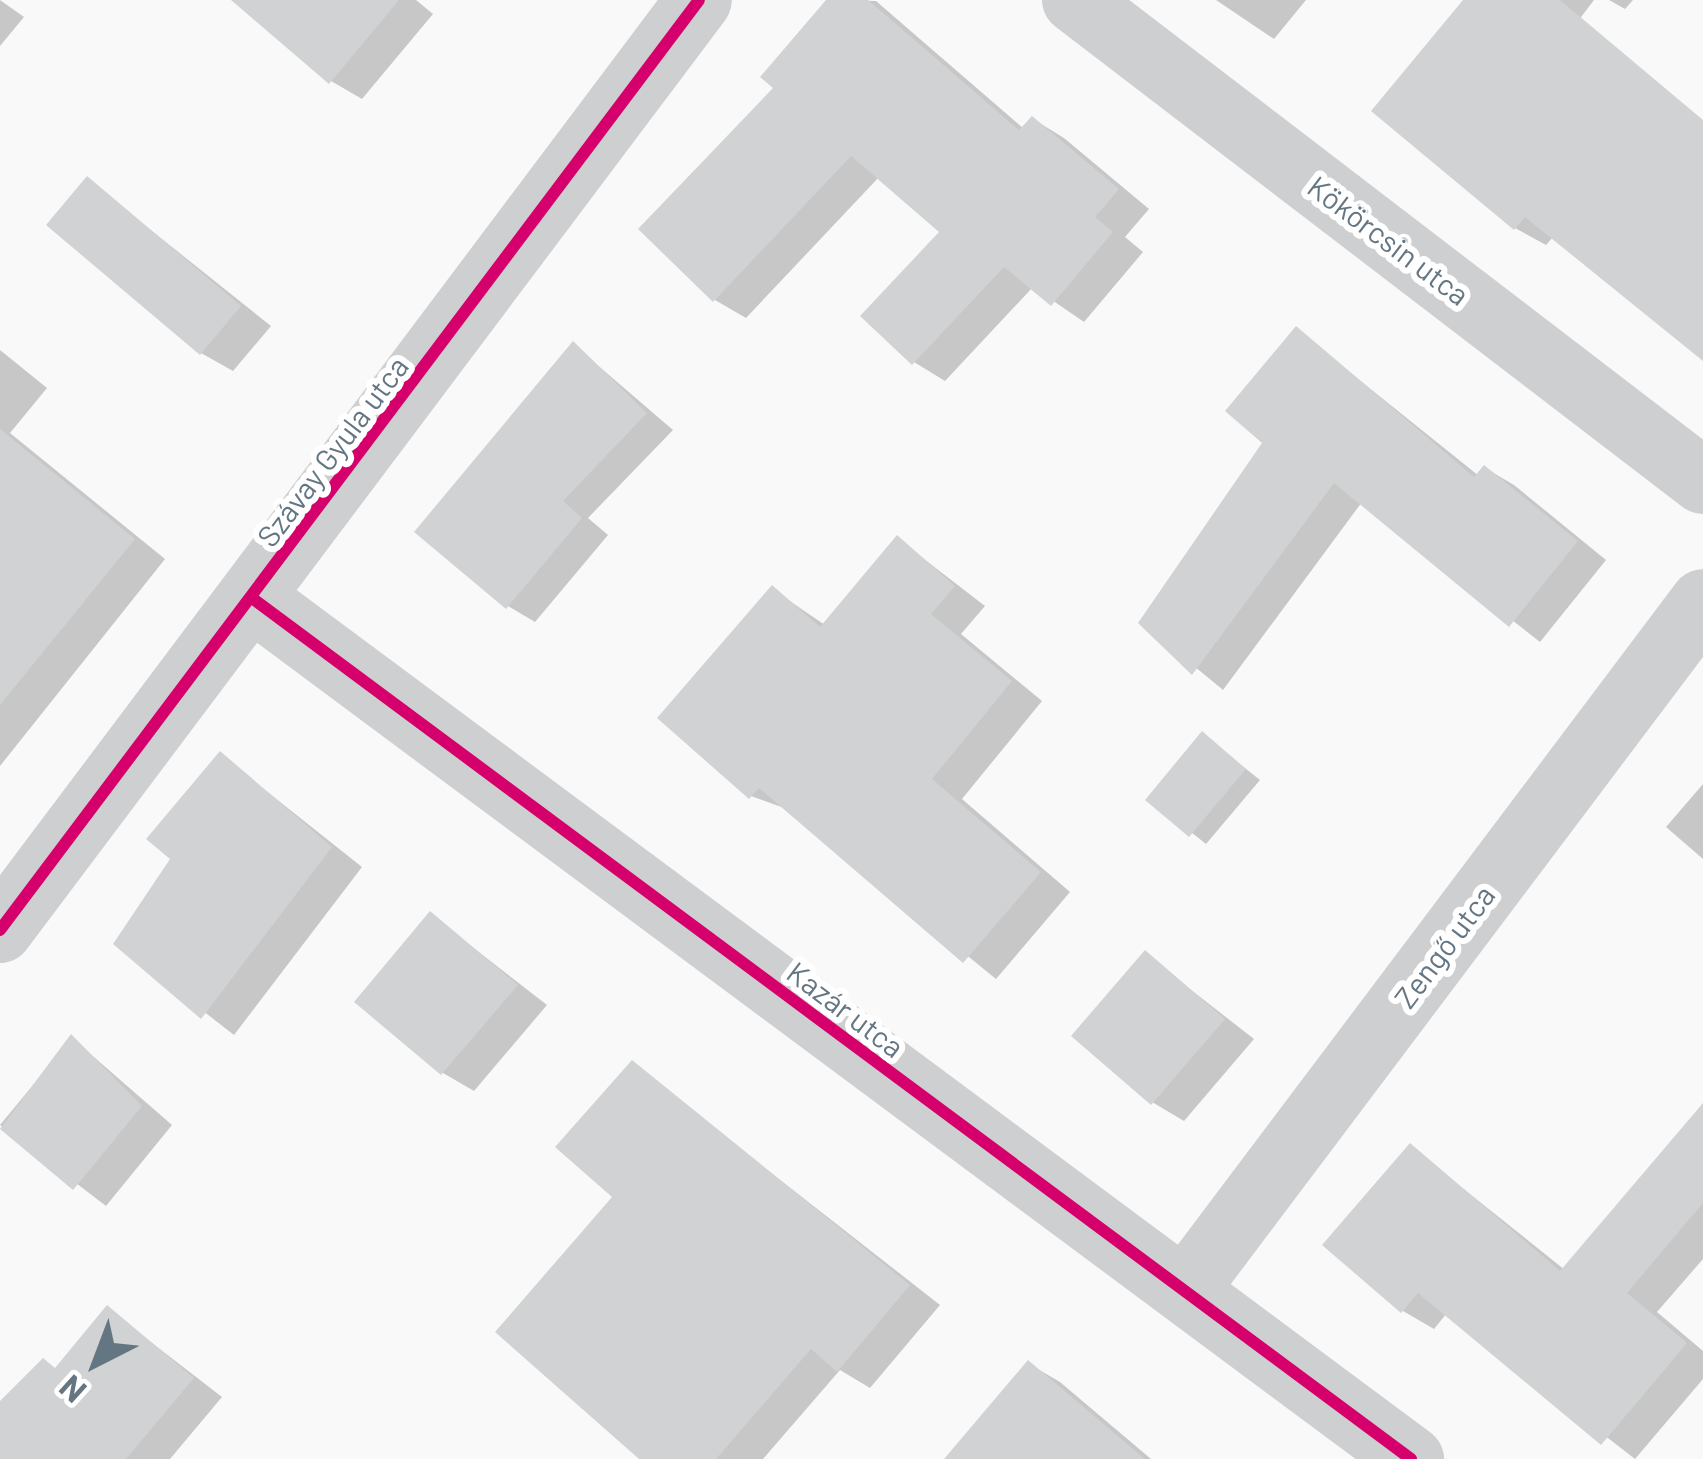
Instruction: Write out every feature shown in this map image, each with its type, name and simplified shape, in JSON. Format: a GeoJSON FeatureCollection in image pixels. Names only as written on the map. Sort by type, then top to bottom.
{"type":"FeatureCollection","features":[{"type":"Feature","properties":{"kind":"street","name":"Szávay Gyula utca"},"geometry":{"type":"LineString","coordinates":[[0,930],[700,0]]}},
{"type":"Feature","properties":{"kind":"street","name":"Kökörcsin utca"},"geometry":{"type":"LineString","coordinates":[[1075,0],[1703,481]]}},
{"type":"Feature","properties":{"kind":"street","name":"Kazár utca"},"geometry":{"type":"LineString","coordinates":[[252,598],[1412,1459]]}},
{"type":"Feature","properties":{"kind":"street","name":"Zengő utca"},"geometry":{"type":"LineString","coordinates":[[1185,1290],[1703,602]]}},
{"type":"Feature","properties":{"kind":"building"},"geometry":{"type":"Polygon","coordinates":[[[231,0],[399,0],[329,84],[231,0]]]}},
{"type":"Feature","properties":{"kind":"building"},"geometry":{"type":"Polygon","coordinates":[[[826,0],[868,0],[1019,130],[1032,116],[1119,189],[1095,217],[1113,232],[1051,306],[1004,267],[912,365],[860,316],[939,232],[851,156],[713,302],[638,229],[773,88],[760,77],[826,0]]]}},
{"type":"Feature","properties":{"kind":"building"},"geometry":{"type":"Polygon","coordinates":[[[1463,0],[1560,0],[1703,120],[1703,361],[1525,217],[1514,230],[1371,111],[1463,0]]]}},
{"type":"Feature","properties":{"kind":"building"},"geometry":{"type":"Polygon","coordinates":[[[87,176],[241,306],[200,355],[46,225],[87,176]]]}},
{"type":"Feature","properties":{"kind":"building"},"geometry":{"type":"Polygon","coordinates":[[[1296,326],[1474,477],[1484,465],[1578,541],[1509,627],[1334,483],[1192,675],[1138,623],[1262,443],[1225,411],[1296,326]]]}},
{"type":"Feature","properties":{"kind":"building"},"geometry":{"type":"Polygon","coordinates":[[[573,341],[647,413],[563,501],[582,518],[506,609],[414,532],[573,341]]]}},
{"type":"Feature","properties":{"kind":"building"},"geometry":{"type":"Polygon","coordinates":[[[0,429],[135,539],[0,705],[0,429]]]}},
{"type":"Feature","properties":{"kind":"building"},"geometry":{"type":"Polygon","coordinates":[[[897,535],[955,586],[931,614],[1012,681],[932,779],[1041,872],[963,963],[759,788],[749,799],[657,718],[772,585],[820,627],[897,535]]]}},
{"type":"Feature","properties":{"kind":"building"},"geometry":{"type":"Polygon","coordinates":[[[1202,731],[1246,769],[1189,837],[1145,800],[1202,731]]]}},
{"type":"Feature","properties":{"kind":"building"},"geometry":{"type":"Polygon","coordinates":[[[220,751],[332,847],[201,1019],[113,944],[170,859],[146,839],[220,751]]]}},
{"type":"Feature","properties":{"kind":"building"},"geometry":{"type":"Polygon","coordinates":[[[430,911],[518,985],[441,1075],[354,1002],[430,911]]]}},
{"type":"Feature","properties":{"kind":"building"},"geometry":{"type":"Polygon","coordinates":[[[1145,950],[1225,1019],[1151,1105],[1071,1036],[1145,950]]]}},
{"type":"Feature","properties":{"kind":"building"},"geometry":{"type":"Polygon","coordinates":[[[71,1034],[142,1106],[73,1190],[0,1129],[71,1034]]]}},
{"type":"Feature","properties":{"kind":"building"},"geometry":{"type":"Polygon","coordinates":[[[632,1060],[910,1285],[837,1372],[811,1349],[716,1459],[639,1459],[495,1332],[612,1197],[555,1147],[632,1060]]]}},
{"type":"Feature","properties":{"kind":"building"},"geometry":{"type":"Polygon","coordinates":[[[1703,1103],[1703,1203],[1627,1293],[1687,1343],[1601,1445],[1418,1293],[1401,1313],[1322,1245],[1410,1143],[1560,1271],[1703,1103]]]}},
{"type":"Feature","properties":{"kind":"building"},"geometry":{"type":"Polygon","coordinates":[[[107,1305],[194,1378],[126,1459],[0,1459],[0,1401],[43,1358],[55,1368],[107,1305]]]}},
{"type":"Feature","properties":{"kind":"building"},"geometry":{"type":"Polygon","coordinates":[[[1028,1360],[1145,1459],[944,1459],[1028,1360]]]}},
{"type":"Feature","properties":{"kind":"cycle path"},"geometry":{"type":"LineString","coordinates":[[0,930],[699,0]]}},
{"type":"Feature","properties":{"kind":"cycle path"},"geometry":{"type":"LineString","coordinates":[[252,598],[1411,1459]]}}]}
